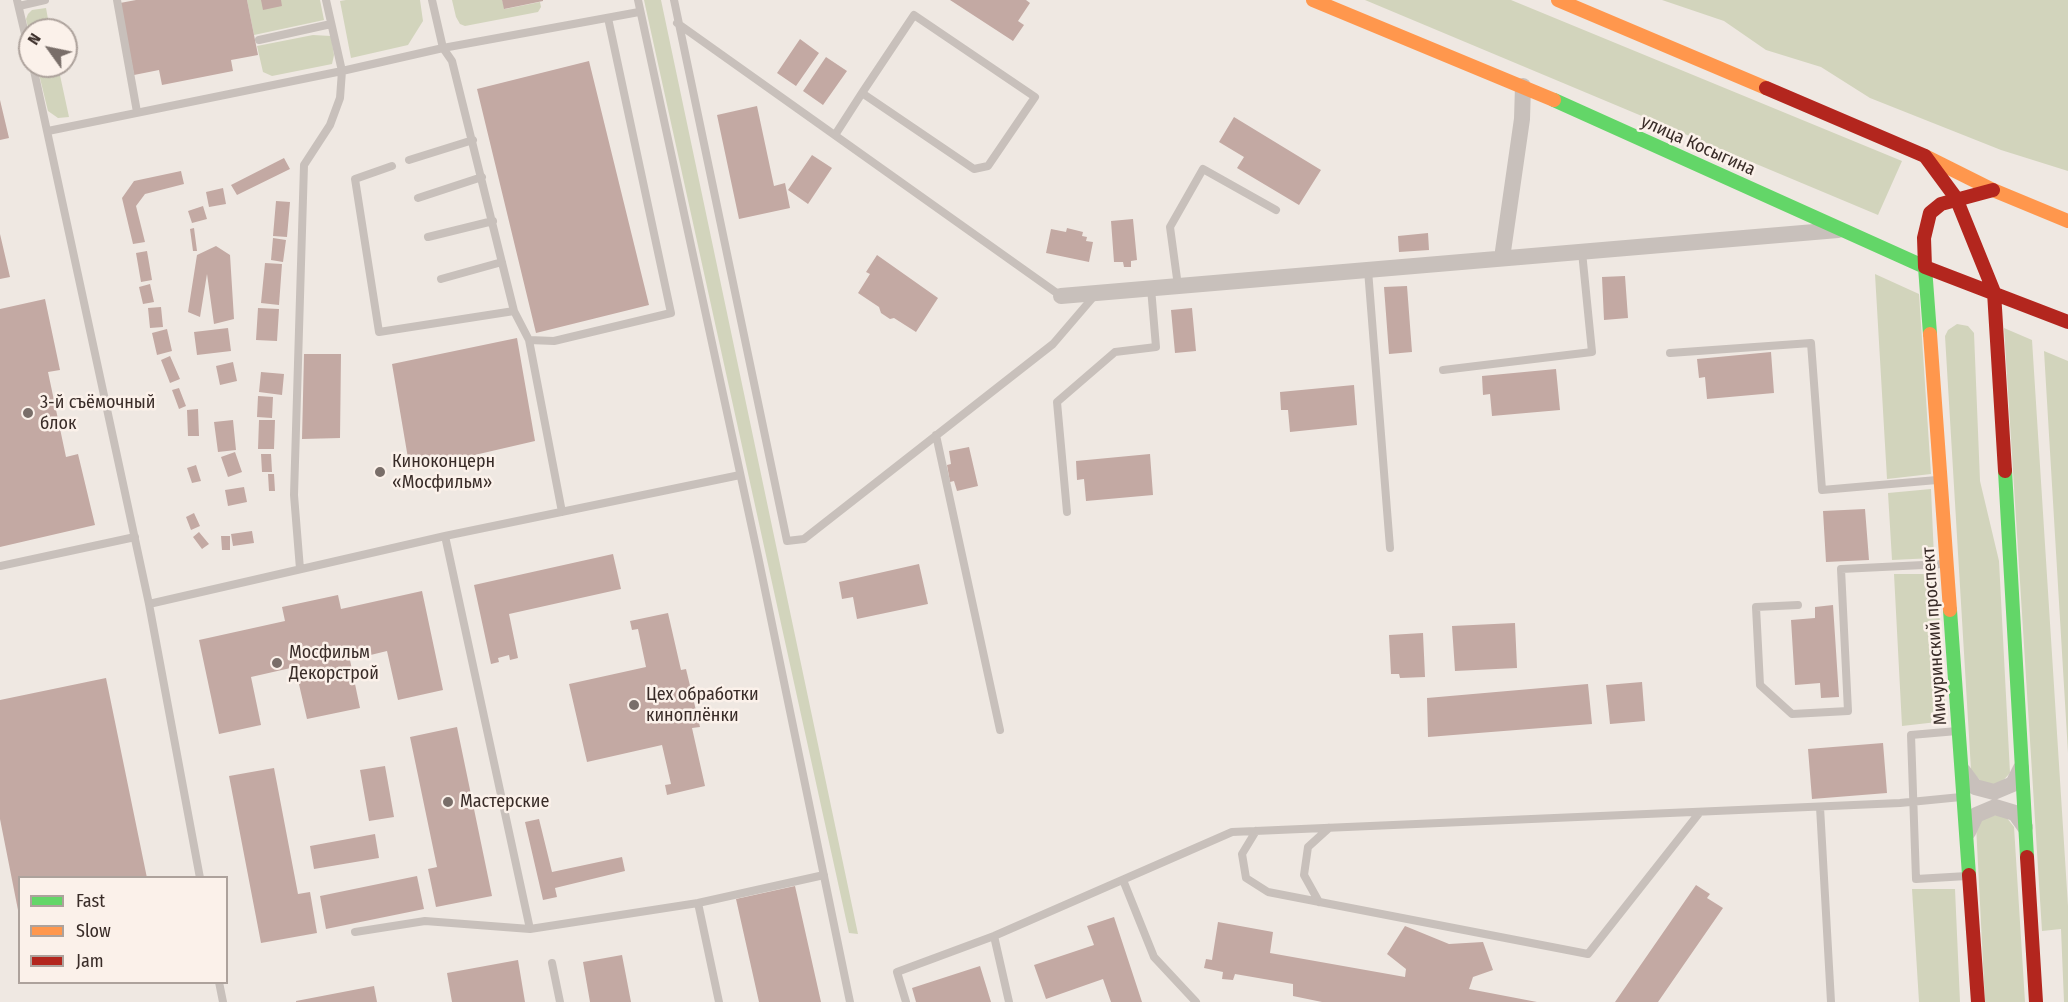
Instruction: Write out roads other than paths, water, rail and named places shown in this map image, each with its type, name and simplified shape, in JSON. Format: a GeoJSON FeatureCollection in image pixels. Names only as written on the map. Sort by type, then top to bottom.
{"type":"FeatureCollection","features":[{"type":"Feature","properties":{"kind":"main road","name":"улица Косыгина"},"geometry":{"type":"LineString","coordinates":[[1313,0],[1522,86],[1925,267],[2068,321]]}},
{"type":"Feature","properties":{"kind":"main road"},"geometry":{"type":"LineString","coordinates":[[1558,0],[1925,156],[1993,190],[2068,220]]}},
{"type":"Feature","properties":{"kind":"main road"},"geometry":{"type":"LineString","coordinates":[[1925,156],[1956,198],[1994,292],[2036,1002]]}},
{"type":"Feature","properties":{"kind":"main road"},"geometry":{"type":"LineString","coordinates":[[1956,198],[1993,190]]}},
{"type":"Feature","properties":{"kind":"main road","name":"Мичуринский проспект"},"geometry":{"type":"LineString","coordinates":[[1956,198],[1941,204],[1930,213],[1924,238],[1968,834],[1978,1002]]}},
{"type":"Feature","properties":{"kind":"street"},"geometry":{"type":"LineString","coordinates":[[1502,258],[1522,119],[1522,86]]}},
{"type":"Feature","properties":{"kind":"street"},"geometry":{"type":"LineString","coordinates":[[1061,296],[1839,230]]}},
{"type":"Feature","properties":{"kind":"street"},"geometry":{"type":"LineString","coordinates":[[1963,770],[1975,787],[1994,792],[2013,784],[2022,765]]}},
{"type":"Feature","properties":{"kind":"street"},"geometry":{"type":"LineString","coordinates":[[1968,834],[1976,815],[1995,807],[2015,813],[2026,831]]}},
{"type":"Feature","properties":{"kind":"lane"},"geometry":{"type":"LineString","coordinates":[[21,18],[18,3],[45,0]]}},
{"type":"Feature","properties":{"kind":"lane"},"geometry":{"type":"LineString","coordinates":[[117,0],[136,112]]}},
{"type":"Feature","properties":{"kind":"lane"},"geometry":{"type":"LineString","coordinates":[[300,569],[294,495],[304,165],[330,125],[340,98],[342,71],[326,0]]}},
{"type":"Feature","properties":{"kind":"lane"},"geometry":{"type":"LineString","coordinates":[[432,0],[443,48],[453,61],[514,311],[529,340],[562,512]]}},
{"type":"Feature","properties":{"kind":"lane"},"geometry":{"type":"LineString","coordinates":[[638,0],[850,1002]]}},
{"type":"Feature","properties":{"kind":"lane"},"geometry":{"type":"LineString","coordinates":[[674,0],[787,541],[804,539],[1053,344],[1097,292]]}},
{"type":"Feature","properties":{"kind":"lane"},"geometry":{"type":"LineString","coordinates":[[48,130],[342,71],[443,48],[639,12]]}},
{"type":"Feature","properties":{"kind":"lane"},"geometry":{"type":"LineString","coordinates":[[834,135],[862,93],[914,15],[1035,97],[988,166],[974,169],[862,93]]}},
{"type":"Feature","properties":{"kind":"lane"},"geometry":{"type":"LineString","coordinates":[[529,340],[554,341],[671,313],[608,18]]}},
{"type":"Feature","properties":{"kind":"lane"},"geometry":{"type":"LineString","coordinates":[[677,23],[1061,296]]}},
{"type":"Feature","properties":{"kind":"lane"},"geometry":{"type":"LineString","coordinates":[[259,40],[332,24]]}},
{"type":"Feature","properties":{"kind":"lane"},"geometry":{"type":"LineString","coordinates":[[36,78],[149,604],[200,876]]}},
{"type":"Feature","properties":{"kind":"lane"},"geometry":{"type":"LineString","coordinates":[[409,160],[473,140]]}},
{"type":"Feature","properties":{"kind":"lane"},"geometry":{"type":"LineString","coordinates":[[392,166],[355,178],[379,332],[514,311]]}},
{"type":"Feature","properties":{"kind":"lane"},"geometry":{"type":"LineString","coordinates":[[1178,286],[1170,227],[1203,169],[1276,210]]}},
{"type":"Feature","properties":{"kind":"lane"},"geometry":{"type":"LineString","coordinates":[[418,198],[482,177]]}},
{"type":"Feature","properties":{"kind":"lane"},"geometry":{"type":"LineString","coordinates":[[429,237],[493,221]]}},
{"type":"Feature","properties":{"kind":"lane"},"geometry":{"type":"LineString","coordinates":[[1443,370],[1592,352],[1582,252]]}},
{"type":"Feature","properties":{"kind":"lane"},"geometry":{"type":"LineString","coordinates":[[441,279],[502,262]]}},
{"type":"Feature","properties":{"kind":"lane"},"geometry":{"type":"LineString","coordinates":[[1368,270],[1390,548]]}},
{"type":"Feature","properties":{"kind":"lane"},"geometry":{"type":"LineString","coordinates":[[1067,512],[1057,402],[1115,352],[1156,347],[1151,288]]}},
{"type":"Feature","properties":{"kind":"lane"},"geometry":{"type":"LineString","coordinates":[[1670,353],[1810,343],[1822,490],[1941,480]]}},
{"type":"Feature","properties":{"kind":"lane"},"geometry":{"type":"LineString","coordinates":[[936,435],[1000,730]]}},
{"type":"Feature","properties":{"kind":"lane"},"geometry":{"type":"LineString","coordinates":[[149,604],[445,536],[740,476]]}},
{"type":"Feature","properties":{"kind":"lane"},"geometry":{"type":"LineString","coordinates":[[445,536],[530,929]]}},
{"type":"Feature","properties":{"kind":"lane"},"geometry":{"type":"LineString","coordinates":[[0,566],[135,537]]}},
{"type":"Feature","properties":{"kind":"lane"},"geometry":{"type":"LineString","coordinates":[[1798,605],[1756,607],[1760,685],[1792,714],[1848,711],[1841,569],[1947,564]]}},
{"type":"Feature","properties":{"kind":"lane"},"geometry":{"type":"LineString","coordinates":[[1960,731],[1911,735],[1916,879],[1970,876]]}},
{"type":"Feature","properties":{"kind":"lane"},"geometry":{"type":"LineString","coordinates":[[906,1002],[897,972],[994,936],[1232,832],[1820,807],[1914,802],[1965,796]]}},
{"type":"Feature","properties":{"kind":"lane"},"geometry":{"type":"LineString","coordinates":[[1820,807],[1831,1002]]}},
{"type":"Feature","properties":{"kind":"lane"},"geometry":{"type":"LineString","coordinates":[[1256,831],[1242,854],[1246,878],[1268,892],[1587,954],[1700,812]]}},
{"type":"Feature","properties":{"kind":"lane"},"geometry":{"type":"LineString","coordinates":[[1319,902],[1304,875],[1308,847],[1329,828]]}},
{"type":"Feature","properties":{"kind":"lane"},"geometry":{"type":"LineString","coordinates":[[354,932],[425,921],[530,929],[698,903],[824,875]]}},
{"type":"Feature","properties":{"kind":"lane"},"geometry":{"type":"LineString","coordinates":[[1123,880],[1154,957],[1196,1002]]}},
{"type":"Feature","properties":{"kind":"lane"},"geometry":{"type":"LineString","coordinates":[[698,903],[719,1002]]}},
{"type":"Feature","properties":{"kind":"lane"},"geometry":{"type":"LineString","coordinates":[[994,936],[1009,1002]]}},
{"type":"Feature","properties":{"kind":"lane"},"geometry":{"type":"LineString","coordinates":[[552,963],[560,1002]]}},
{"type":"Feature","properties":{"kind":"lane"},"geometry":{"type":"LineString","coordinates":[[219,984],[223,1002]]}},
{"type":"Feature","properties":{"kind":"place","name":"3-й съёмочный блок"},"geometry":{"type":"Point","coordinates":[28,413]}},
{"type":"Feature","properties":{"kind":"place","name":"Киноконцерн «Мосфильм»"},"geometry":{"type":"Point","coordinates":[380,472]}},
{"type":"Feature","properties":{"kind":"place","name":"Мосфильм Декорстрой"},"geometry":{"type":"Point","coordinates":[277,663]}},
{"type":"Feature","properties":{"kind":"place","name":"Цех обработки киноплёнки"},"geometry":{"type":"Point","coordinates":[634,705]}},
{"type":"Feature","properties":{"kind":"place","name":"Мастерские"},"geometry":{"type":"Point","coordinates":[448,802]}}]}
